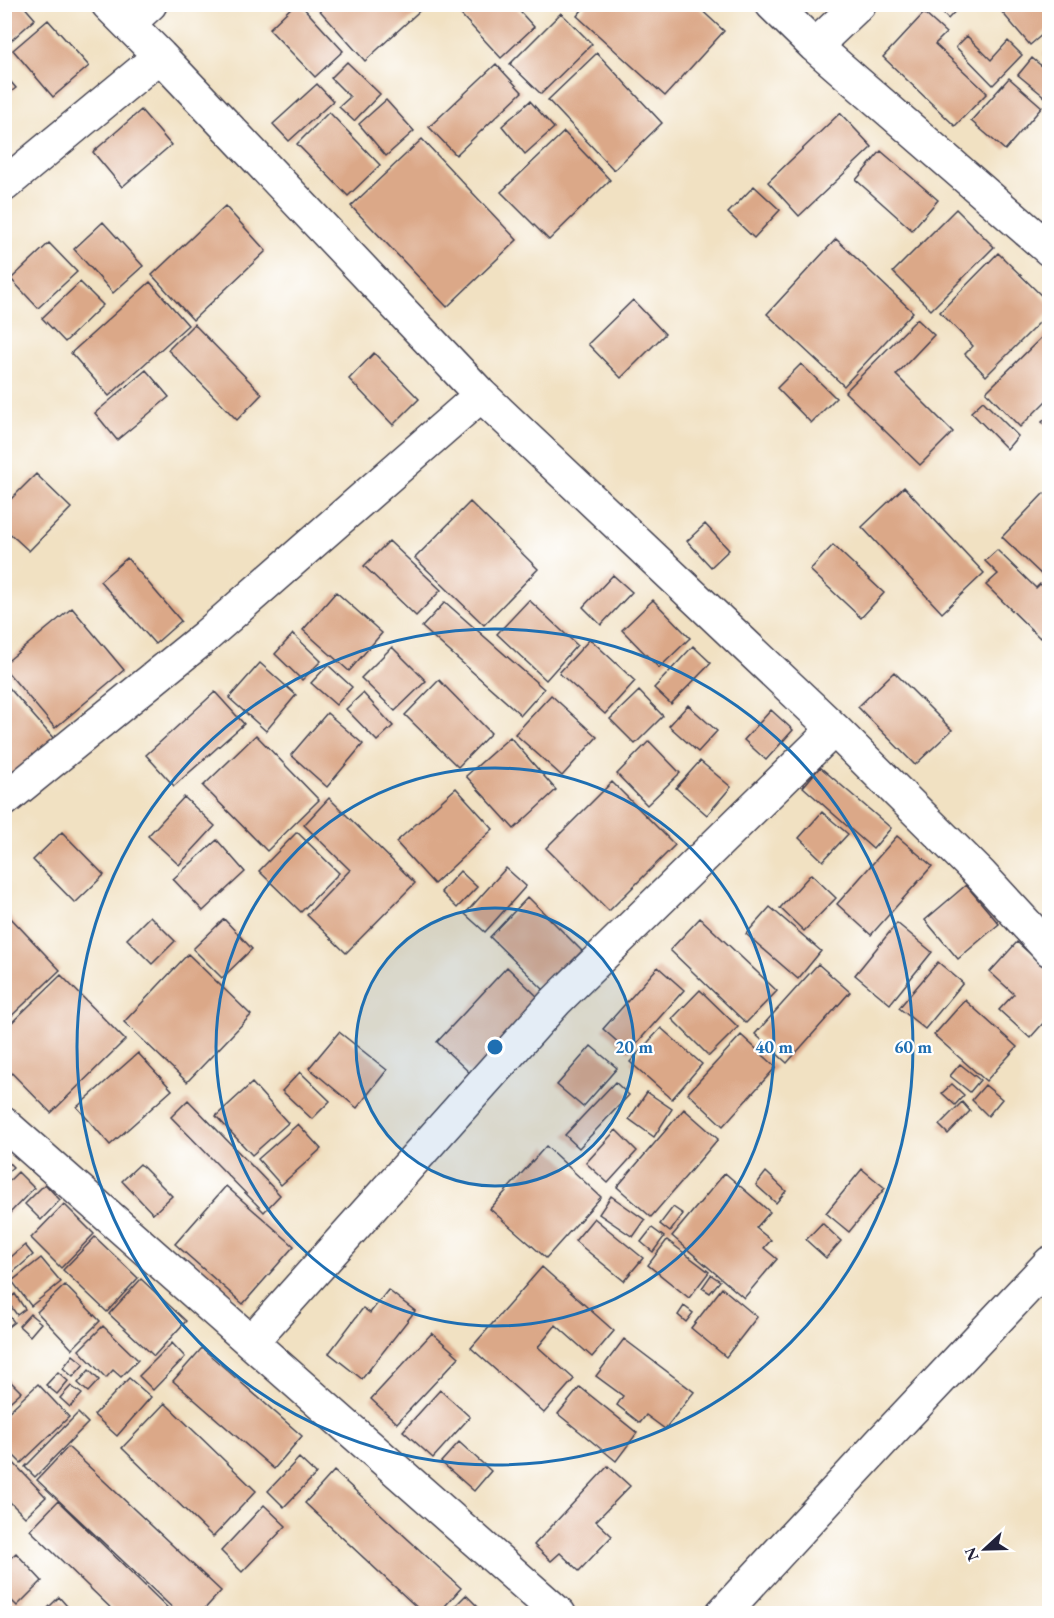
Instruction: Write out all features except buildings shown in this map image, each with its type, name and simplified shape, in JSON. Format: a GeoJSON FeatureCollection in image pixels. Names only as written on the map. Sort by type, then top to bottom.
{"type":"FeatureCollection","features":[{"type":"Feature","properties":{"kind":"street"},"geometry":{"type":"LineString","coordinates":[[772,4],[815,46],[1050,250]]}},
{"type":"Feature","properties":{"kind":"street"},"geometry":{"type":"LineString","coordinates":[[815,46],[859,4]]}},
{"type":"Feature","properties":{"kind":"street"},"geometry":{"type":"LineString","coordinates":[[129,11],[160,56],[481,395],[834,729],[980,874],[1050,950]]}},
{"type":"Feature","properties":{"kind":"street"},"geometry":{"type":"LineString","coordinates":[[4,185],[160,56]]}},
{"type":"Feature","properties":{"kind":"street"},"geometry":{"type":"LineString","coordinates":[[4,800],[206,636],[481,395]]}},
{"type":"Feature","properties":{"kind":"street"},"geometry":{"type":"LineString","coordinates":[[251,1342],[556,1001],[834,729]]}},
{"type":"Feature","properties":{"kind":"street"},"geometry":{"type":"LineString","coordinates":[[4,1124],[560,1614]]}},
{"type":"Feature","properties":{"kind":"street"},"geometry":{"type":"LineString","coordinates":[[722,1614],[1050,1263]]}}]}
